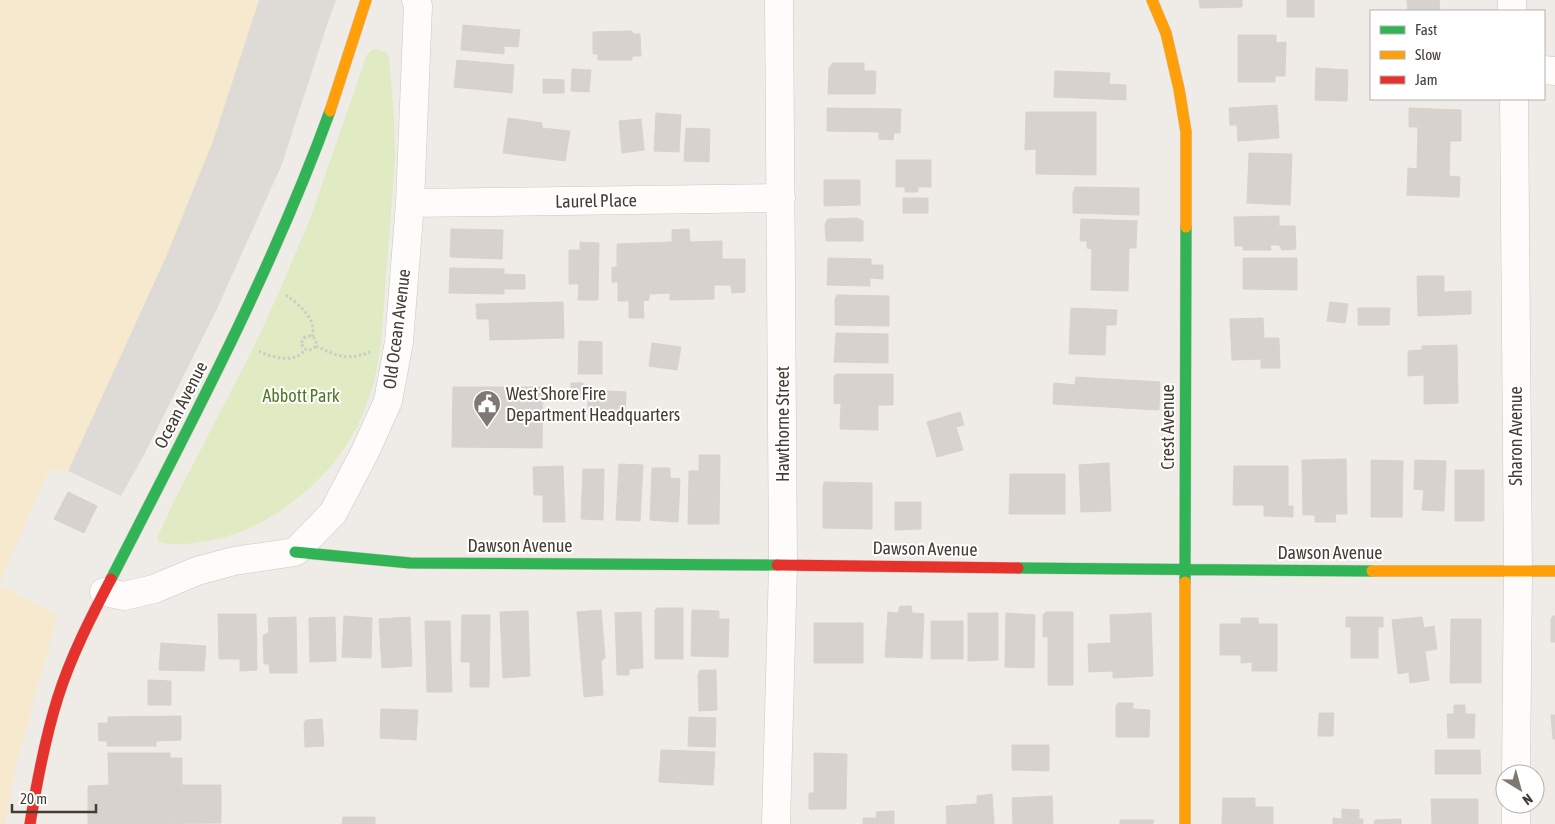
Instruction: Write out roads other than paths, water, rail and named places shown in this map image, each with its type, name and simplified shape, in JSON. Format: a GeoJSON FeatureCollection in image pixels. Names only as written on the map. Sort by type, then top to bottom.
{"type":"FeatureCollection","features":[{"type":"Feature","properties":{"kind":"street","name":"Ocean Avenue"},"geometry":{"type":"LineString","coordinates":[[30,824],[41,759],[64,681],[104,592],[219,369],[273,253],[321,133],[366,0]]}},
{"type":"Feature","properties":{"kind":"street","name":"Old Ocean Avenue"},"geometry":{"type":"LineString","coordinates":[[295,552],[333,513],[365,452],[388,401],[399,342],[410,203],[418,6],[416,0]]}},
{"type":"Feature","properties":{"kind":"street","name":"Crest Avenue"},"geometry":{"type":"LineString","coordinates":[[1152,0],[1166,33],[1180,89],[1186,132],[1185,824]]}},
{"type":"Feature","properties":{"kind":"street","name":"Hawthorne Street"},"geometry":{"type":"LineString","coordinates":[[776,824],[784,565],[779,12]]}},
{"type":"Feature","properties":{"kind":"street","name":"Sharon Avenue"},"geometry":{"type":"LineString","coordinates":[[1514,100],[1518,571],[1516,764]]}},
{"type":"Feature","properties":{"kind":"street","name":"Laurel Place"},"geometry":{"type":"LineString","coordinates":[[410,203],[781,198]]}},
{"type":"Feature","properties":{"kind":"street"},"geometry":{"type":"LineString","coordinates":[[104,592],[124,596],[154,589],[197,571],[234,561],[295,552]]}},
{"type":"Feature","properties":{"kind":"street","name":"Dawson Avenue"},"geometry":{"type":"LineString","coordinates":[[295,552],[410,563],[1185,570],[1555,571]]}},
{"type":"Feature","properties":{"kind":"place","name":"West Shore Fire Department Headquarters"},"geometry":{"type":"Point","coordinates":[487,428]}},
{"type":"Feature","properties":{"kind":"park label","name":"Abbott Park"},"geometry":{"type":"Point","coordinates":[301,396]}}]}
